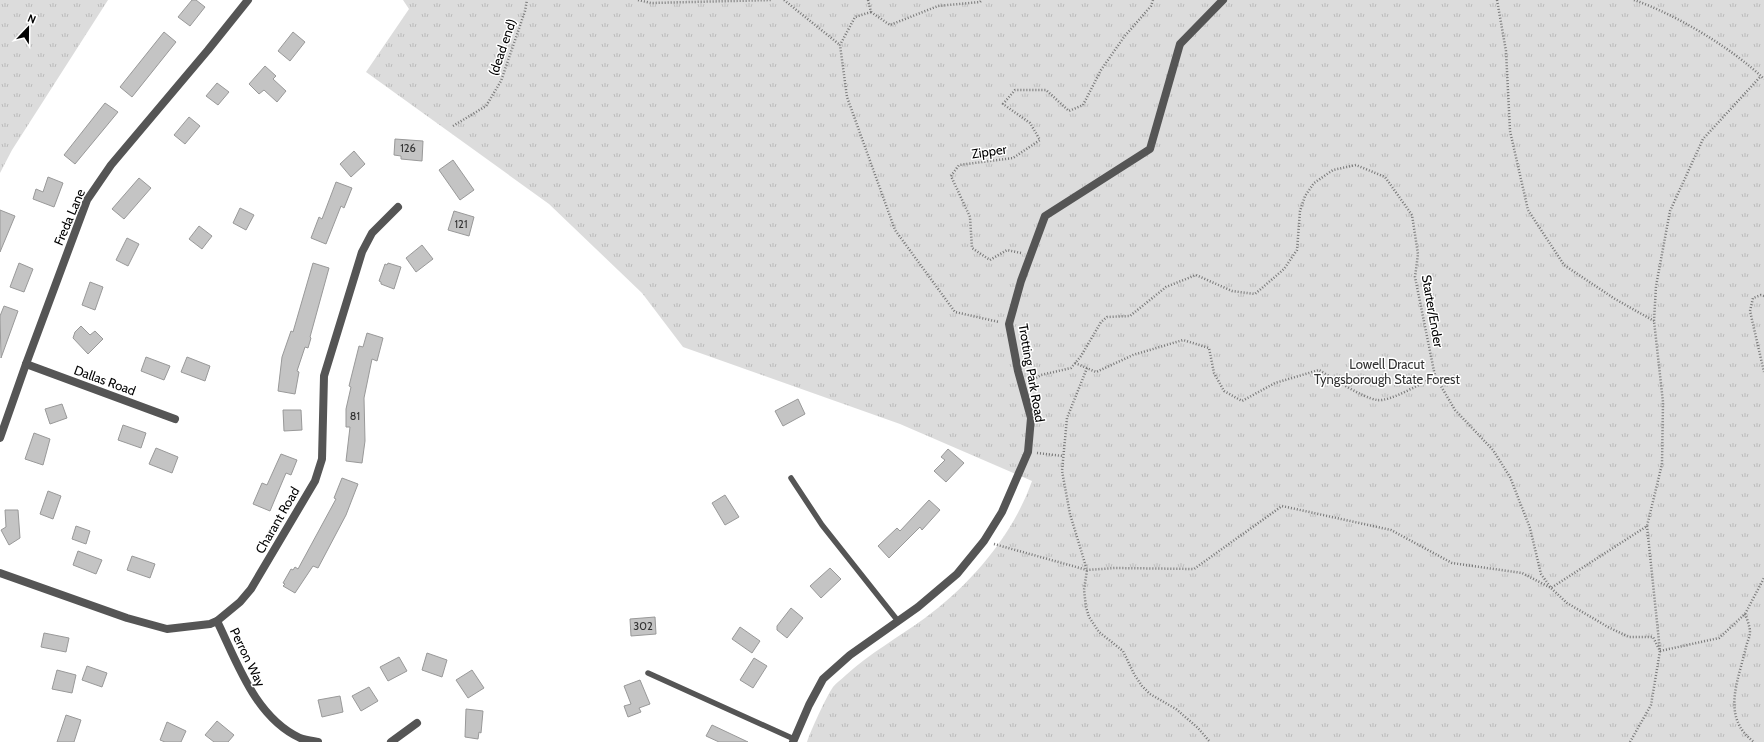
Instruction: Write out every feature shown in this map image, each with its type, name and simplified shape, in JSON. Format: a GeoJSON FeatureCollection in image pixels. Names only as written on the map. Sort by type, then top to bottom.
{"type":"FeatureCollection","features":[{"type":"Feature","properties":{"kind":"street","name":"Freda Lane"},"geometry":{"type":"LineString","coordinates":[[0,438],[81,213],[94,188],[111,165],[248,0]]}},
{"type":"Feature","properties":{"kind":"street","name":"Trotting Park Road"},"geometry":{"type":"LineString","coordinates":[[793,741],[809,705],[823,679],[850,655],[918,607],[957,574],[984,541],[1002,512],[1028,452],[1031,418],[1009,324],[1021,281],[1045,216],[1150,149],[1180,44],[1224,0]]}},
{"type":"Feature","properties":{"kind":"street","name":"Charant Road"},"geometry":{"type":"LineString","coordinates":[[0,573],[127,618],[167,629],[210,624],[217,621],[240,602],[251,588],[315,481],[322,459],[324,376],[362,252],[372,233],[398,207]]}},
{"type":"Feature","properties":{"kind":"street","name":"Dallas Road"},"geometry":{"type":"LineString","coordinates":[[26,364],[175,419]]}},
{"type":"Feature","properties":{"kind":"street","name":"Perron Way"},"geometry":{"type":"LineString","coordinates":[[217,621],[252,694],[279,724],[301,738],[318,742]]}},
{"type":"Feature","properties":{"kind":"street"},"geometry":{"type":"LineString","coordinates":[[391,742],[417,723]]}},
{"type":"Feature","properties":{"kind":"lane"},"geometry":{"type":"LineString","coordinates":[[791,478],[822,525],[898,621]]}},
{"type":"Feature","properties":{"kind":"lane"},"geometry":{"type":"LineString","coordinates":[[648,673],[793,741]]}},
{"type":"Feature","properties":{"kind":"path","name":"(dead end)"},"geometry":{"type":"LineString","coordinates":[[454,126],[486,106],[502,81],[525,11],[526,0]]}},
{"type":"Feature","properties":{"kind":"path"},"geometry":{"type":"LineString","coordinates":[[638,0],[652,2],[772,0]]}},
{"type":"Feature","properties":{"kind":"path"},"geometry":{"type":"LineString","coordinates":[[784,0],[840,45]]}},
{"type":"Feature","properties":{"kind":"path"},"geometry":{"type":"LineString","coordinates":[[868,0],[871,12],[890,25],[938,6],[980,2],[982,0]]}},
{"type":"Feature","properties":{"kind":"path","name":"Zipper"},"geometry":{"type":"LineString","coordinates":[[1030,255],[1007,250],[990,260],[972,248],[970,217],[951,176],[959,165],[1013,158],[1040,140],[1030,123],[1003,104],[1015,90],[1046,90],[1069,111],[1083,105],[1101,70],[1124,37],[1151,6],[1153,0]]}},
{"type":"Feature","properties":{"kind":"path"},"geometry":{"type":"LineString","coordinates":[[1497,0],[1506,51],[1510,131],[1528,210],[1564,265],[1615,299],[1654,321]]}},
{"type":"Feature","properties":{"kind":"path"},"geometry":{"type":"LineString","coordinates":[[1634,0],[1652,6],[1723,46],[1764,79]]}},
{"type":"Feature","properties":{"kind":"path"},"geometry":{"type":"LineString","coordinates":[[871,12],[855,17],[840,45],[847,97],[895,230],[955,312],[1009,324]]}},
{"type":"Feature","properties":{"kind":"path"},"geometry":{"type":"LineString","coordinates":[[1630,742],[1651,705],[1660,651],[1647,526],[1662,464],[1663,402],[1654,321],[1656,286],[1670,211],[1703,139],[1761,76]]}},
{"type":"Feature","properties":{"kind":"path","name":"Starter/Ender"},"geometry":{"type":"LineString","coordinates":[[1023,386],[1041,375],[1071,368],[1081,356],[1101,322],[1107,317],[1130,316],[1166,286],[1196,275],[1232,291],[1255,294],[1284,268],[1297,250],[1300,211],[1305,196],[1314,183],[1333,170],[1356,165],[1385,177],[1412,215],[1418,254],[1415,277],[1435,376],[1455,410],[1493,450],[1510,477],[1530,528],[1541,574],[1551,588],[1567,603],[1608,628],[1629,637],[1653,638],[1660,651]]}},
{"type":"Feature","properties":{"kind":"path"},"geometry":{"type":"LineString","coordinates":[[1764,296],[1761,295],[1754,298],[1750,311],[1764,372]]}},
{"type":"Feature","properties":{"kind":"path"},"geometry":{"type":"LineString","coordinates":[[1075,363],[1096,372],[1133,355],[1182,340],[1209,348],[1214,373],[1224,391],[1242,401],[1275,383],[1319,370],[1357,392],[1378,400],[1397,395],[1435,376]]}},
{"type":"Feature","properties":{"kind":"path"},"geometry":{"type":"LineString","coordinates":[[1087,368],[1067,418],[1062,471],[1070,514],[1087,570],[1084,590],[1089,617],[1099,632],[1120,647],[1134,674],[1150,694],[1176,709],[1198,728],[1210,742]]}},
{"type":"Feature","properties":{"kind":"path"},"geometry":{"type":"LineString","coordinates":[[1028,452],[1063,456]]}},
{"type":"Feature","properties":{"kind":"path"},"geometry":{"type":"LineString","coordinates":[[984,541],[1087,570],[1115,568],[1194,569],[1282,506],[1391,530],[1452,563],[1522,573],[1551,588],[1647,526]]}},
{"type":"Feature","properties":{"kind":"path"},"geometry":{"type":"LineString","coordinates":[[1660,651],[1719,638],[1745,614],[1764,578]]}},
{"type":"Feature","properties":{"kind":"path"},"geometry":{"type":"LineString","coordinates":[[1745,614],[1750,632],[1745,655],[1737,676],[1734,693],[1739,725],[1743,733],[1754,742]]}},
{"type":"Feature","properties":{"kind":"green space"},"geometry":{"type":"Polygon","coordinates":[[[0,0],[108,0],[12,150],[0,173],[0,0]]]}},
{"type":"Feature","properties":{"kind":"green space","name":"Lowell Dracut Tyngsborough State Forest"},"geometry":{"type":"Polygon","coordinates":[[[403,0],[1764,0],[1764,742],[807,742],[815,722],[833,687],[865,659],[942,605],[989,557],[1014,520],[1032,481],[900,424],[683,347],[642,293],[549,204],[366,72],[409,9],[403,0]]]}},
{"type":"Feature","properties":{"kind":"building"},"geometry":{"type":"Polygon","coordinates":[[[192,0],[196,0],[205,7],[190,26],[178,17],[192,0]]]}},
{"type":"Feature","properties":{"kind":"building"},"geometry":{"type":"Polygon","coordinates":[[[164,32],[176,42],[132,97],[120,87],[164,32]]]}},
{"type":"Feature","properties":{"kind":"building"},"geometry":{"type":"Polygon","coordinates":[[[293,32],[305,42],[290,61],[278,51],[293,32]]]}},
{"type":"Feature","properties":{"kind":"building"},"geometry":{"type":"Polygon","coordinates":[[[265,66],[276,76],[273,79],[286,91],[277,102],[264,90],[259,94],[249,84],[265,66]]]}},
{"type":"Feature","properties":{"kind":"building"},"geometry":{"type":"Polygon","coordinates":[[[217,83],[229,92],[218,105],[206,96],[217,83]]]}},
{"type":"Feature","properties":{"kind":"building"},"geometry":{"type":"Polygon","coordinates":[[[105,103],[118,112],[75,164],[64,155],[105,103]]]}},
{"type":"Feature","properties":{"kind":"building"},"geometry":{"type":"Polygon","coordinates":[[[189,117],[200,126],[185,144],[174,135],[189,117]]]}},
{"type":"Feature","properties":{"kind":"building"},"geometry":{"type":"Polygon","coordinates":[[[395,139],[423,141],[422,161],[401,159],[401,156],[394,155],[395,139]]]}},
{"type":"Feature","properties":{"kind":"building"},"geometry":{"type":"Polygon","coordinates":[[[354,151],[365,164],[351,177],[340,164],[354,151]]]}},
{"type":"Feature","properties":{"kind":"building"},"geometry":{"type":"Polygon","coordinates":[[[453,160],[474,190],[460,200],[439,170],[453,160]]]}},
{"type":"Feature","properties":{"kind":"building"},"geometry":{"type":"Polygon","coordinates":[[[48,177],[63,183],[54,207],[33,199],[36,189],[43,192],[48,177]]]}},
{"type":"Feature","properties":{"kind":"building"},"geometry":{"type":"Polygon","coordinates":[[[139,178],[151,188],[124,219],[112,209],[139,178]]]}},
{"type":"Feature","properties":{"kind":"building"},"geometry":{"type":"Polygon","coordinates":[[[336,182],[352,188],[344,208],[341,206],[326,244],[311,238],[319,217],[322,219],[336,182]]]}},
{"type":"Feature","properties":{"kind":"building"},"geometry":{"type":"Polygon","coordinates":[[[240,208],[254,215],[246,230],[233,223],[240,208]]]}},
{"type":"Feature","properties":{"kind":"building"},"geometry":{"type":"Polygon","coordinates":[[[0,210],[15,216],[0,252],[0,210]]]}},
{"type":"Feature","properties":{"kind":"building"},"geometry":{"type":"Polygon","coordinates":[[[454,211],[474,217],[469,236],[448,230],[454,211]]]}},
{"type":"Feature","properties":{"kind":"building"},"geometry":{"type":"Polygon","coordinates":[[[199,226],[212,236],[202,249],[189,239],[199,226]]]}},
{"type":"Feature","properties":{"kind":"building"},"geometry":{"type":"Polygon","coordinates":[[[127,238],[139,244],[128,266],[116,260],[127,238]]]}},
{"type":"Feature","properties":{"kind":"building"},"geometry":{"type":"Polygon","coordinates":[[[422,245],[433,259],[416,272],[406,258],[422,245]]]}},
{"type":"Feature","properties":{"kind":"building"},"geometry":{"type":"Polygon","coordinates":[[[19,263],[33,269],[24,292],[10,287],[19,263]]]}},
{"type":"Feature","properties":{"kind":"building"},"geometry":{"type":"Polygon","coordinates":[[[313,263],[329,268],[310,337],[311,338],[308,348],[305,347],[297,371],[299,372],[295,394],[278,391],[282,357],[291,331],[293,332],[313,263]]]}},
{"type":"Feature","properties":{"kind":"building"},"geometry":{"type":"Polygon","coordinates":[[[388,263],[401,267],[394,289],[381,284],[379,281],[385,264],[387,265],[388,263]]]}},
{"type":"Feature","properties":{"kind":"building"},"geometry":{"type":"Polygon","coordinates":[[[90,282],[103,287],[95,310],[82,305],[90,282]]]}},
{"type":"Feature","properties":{"kind":"building"},"geometry":{"type":"Polygon","coordinates":[[[4,306],[18,311],[1,358],[0,316],[4,306]]]}},
{"type":"Feature","properties":{"kind":"building"},"geometry":{"type":"Polygon","coordinates":[[[81,326],[90,335],[95,331],[103,339],[88,354],[73,338],[75,332],[81,326]]]}},
{"type":"Feature","properties":{"kind":"building"},"geometry":{"type":"Polygon","coordinates":[[[367,333],[383,338],[377,361],[372,359],[364,398],[365,441],[362,463],[346,461],[350,427],[346,427],[346,409],[351,387],[349,386],[359,346],[363,347],[367,333]]]}},
{"type":"Feature","properties":{"kind":"building"},"geometry":{"type":"Polygon","coordinates":[[[146,357],[170,366],[164,380],[141,371],[146,357]]]}},
{"type":"Feature","properties":{"kind":"building"},"geometry":{"type":"Polygon","coordinates":[[[187,357],[210,366],[205,381],[181,372],[187,357]]]}},
{"type":"Feature","properties":{"kind":"building"},"geometry":{"type":"Polygon","coordinates":[[[798,399],[805,414],[783,426],[775,411],[798,399]]]}},
{"type":"Feature","properties":{"kind":"building"},"geometry":{"type":"Polygon","coordinates":[[[62,404],[67,418],[50,424],[45,409],[62,404]]]}},
{"type":"Feature","properties":{"kind":"building"},"geometry":{"type":"Polygon","coordinates":[[[283,410],[301,410],[302,430],[284,431],[283,410]]]}},
{"type":"Feature","properties":{"kind":"building"},"geometry":{"type":"Polygon","coordinates":[[[123,425],[146,433],[141,448],[118,440],[123,425]]]}},
{"type":"Feature","properties":{"kind":"building"},"geometry":{"type":"Polygon","coordinates":[[[34,433],[50,439],[43,465],[25,459],[34,433]]]}},
{"type":"Feature","properties":{"kind":"building"},"geometry":{"type":"Polygon","coordinates":[[[156,448],[178,457],[172,473],[149,464],[156,448]]]}},
{"type":"Feature","properties":{"kind":"building"},"geometry":{"type":"Polygon","coordinates":[[[948,449],[964,463],[946,482],[934,471],[945,460],[941,457],[948,449]]]}},
{"type":"Feature","properties":{"kind":"building"},"geometry":{"type":"Polygon","coordinates":[[[281,454],[297,460],[291,475],[286,473],[270,511],[253,504],[262,483],[267,485],[281,454]]]}},
{"type":"Feature","properties":{"kind":"building"},"geometry":{"type":"Polygon","coordinates":[[[342,478],[358,484],[346,515],[318,568],[313,566],[295,593],[283,586],[285,584],[283,583],[291,569],[293,570],[295,567],[298,569],[336,499],[334,498],[342,478]]]}},
{"type":"Feature","properties":{"kind":"building"},"geometry":{"type":"Polygon","coordinates":[[[48,491],[61,496],[53,519],[40,514],[48,491]]]}},
{"type":"Feature","properties":{"kind":"building"},"geometry":{"type":"Polygon","coordinates":[[[725,495],[739,517],[725,525],[712,503],[725,495]]]}},
{"type":"Feature","properties":{"kind":"building"},"geometry":{"type":"Polygon","coordinates":[[[929,500],[940,510],[922,530],[920,527],[889,558],[878,546],[897,528],[900,531],[929,500]]]}},
{"type":"Feature","properties":{"kind":"building"},"geometry":{"type":"Polygon","coordinates":[[[5,510],[18,510],[20,538],[9,545],[1,530],[6,527],[5,510]]]}},
{"type":"Feature","properties":{"kind":"building"},"geometry":{"type":"Polygon","coordinates":[[[76,526],[90,531],[86,544],[72,539],[76,526]]]}},
{"type":"Feature","properties":{"kind":"building"},"geometry":{"type":"Polygon","coordinates":[[[78,551],[102,560],[96,574],[73,565],[78,551]]]}},
{"type":"Feature","properties":{"kind":"building"},"geometry":{"type":"Polygon","coordinates":[[[132,556],[155,564],[150,578],[127,570],[132,556]]]}},
{"type":"Feature","properties":{"kind":"building"},"geometry":{"type":"Polygon","coordinates":[[[830,568],[841,579],[821,598],[810,586],[830,568]]]}},
{"type":"Feature","properties":{"kind":"building"},"geometry":{"type":"Polygon","coordinates":[[[791,608],[803,618],[787,638],[777,630],[777,626],[791,608]]]}},
{"type":"Feature","properties":{"kind":"building"},"geometry":{"type":"Polygon","coordinates":[[[655,617],[656,634],[631,636],[630,619],[655,617]]]}},
{"type":"Feature","properties":{"kind":"building"},"geometry":{"type":"Polygon","coordinates":[[[740,627],[760,641],[752,653],[732,639],[740,627]]]}},
{"type":"Feature","properties":{"kind":"building"},"geometry":{"type":"Polygon","coordinates":[[[44,633],[69,638],[66,652],[41,647],[44,633]]]}},
{"type":"Feature","properties":{"kind":"building"},"geometry":{"type":"Polygon","coordinates":[[[427,653],[447,660],[442,677],[422,670],[427,653]]]}},
{"type":"Feature","properties":{"kind":"building"},"geometry":{"type":"Polygon","coordinates":[[[399,657],[407,671],[388,681],[380,667],[399,657]]]}},
{"type":"Feature","properties":{"kind":"building"},"geometry":{"type":"Polygon","coordinates":[[[754,658],[767,666],[753,688],[740,680],[754,658]]]}},
{"type":"Feature","properties":{"kind":"building"},"geometry":{"type":"Polygon","coordinates":[[[87,666],[107,673],[102,687],[82,680],[87,666]]]}},
{"type":"Feature","properties":{"kind":"building"},"geometry":{"type":"Polygon","coordinates":[[[57,670],[76,675],[72,693],[52,689],[57,670]]]}},
{"type":"Feature","properties":{"kind":"building"},"geometry":{"type":"Polygon","coordinates":[[[472,670],[484,688],[468,698],[456,680],[472,670]]]}},
{"type":"Feature","properties":{"kind":"building"},"geometry":{"type":"Polygon","coordinates":[[[640,680],[650,704],[639,708],[641,712],[628,717],[624,706],[631,704],[624,686],[640,680]]]}},
{"type":"Feature","properties":{"kind":"building"},"geometry":{"type":"Polygon","coordinates":[[[369,687],[378,701],[361,711],[352,696],[369,687]]]}},
{"type":"Feature","properties":{"kind":"building"},"geometry":{"type":"Polygon","coordinates":[[[340,696],[343,712],[322,717],[318,700],[340,696]]]}},
{"type":"Feature","properties":{"kind":"building"},"geometry":{"type":"Polygon","coordinates":[[[466,709],[483,711],[481,733],[479,732],[478,739],[465,737],[466,709]]]}},
{"type":"Feature","properties":{"kind":"building"},"geometry":{"type":"Polygon","coordinates":[[[66,715],[81,720],[74,742],[57,742],[66,715]]]}},
{"type":"Feature","properties":{"kind":"building"},"geometry":{"type":"Polygon","coordinates":[[[217,721],[234,735],[228,742],[214,742],[205,735],[217,721]]]}},
{"type":"Feature","properties":{"kind":"building"},"geometry":{"type":"Polygon","coordinates":[[[167,722],[186,731],[181,742],[165,742],[160,740],[167,722]]]}},
{"type":"Feature","properties":{"kind":"building"},"geometry":{"type":"Polygon","coordinates":[[[712,725],[748,742],[719,742],[706,736],[712,725]]]}}]}
